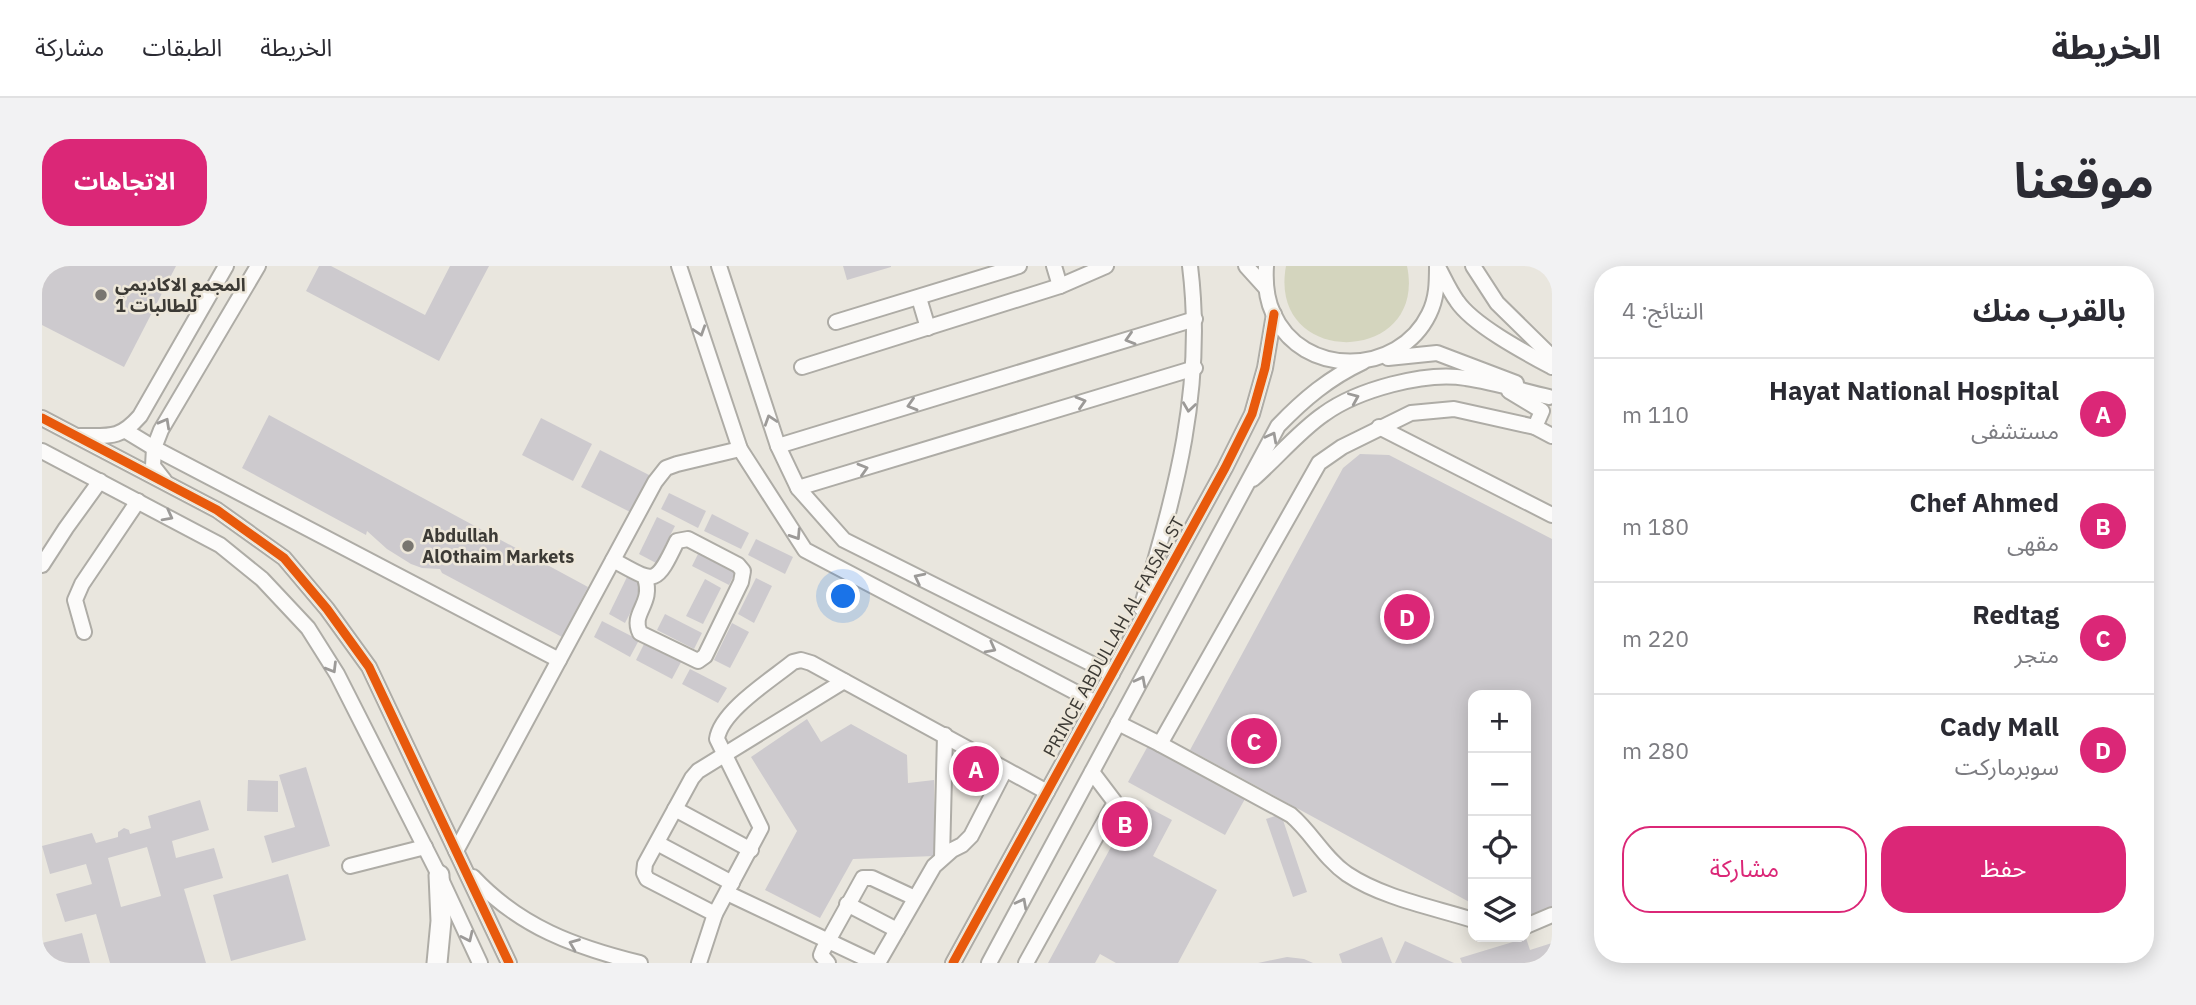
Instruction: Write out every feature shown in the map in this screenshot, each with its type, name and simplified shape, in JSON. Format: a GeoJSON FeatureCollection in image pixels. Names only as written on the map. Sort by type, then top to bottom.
{"type":"FeatureCollection","features":[{"type":"Feature","properties":{"kind":"main road"},"geometry":{"type":"LineString","coordinates":[[437,963],[441,921],[439,874]]}},
{"type":"Feature","properties":{"kind":"street"},"geometry":{"type":"LineString","coordinates":[[77,436],[108,436],[127,431],[146,405],[226,266]]}},
{"type":"Feature","properties":{"kind":"street"},"geometry":{"type":"LineString","coordinates":[[167,484],[153,466],[154,448],[161,430],[258,266]]}},
{"type":"Feature","properties":{"kind":"street"},"geometry":{"type":"LineString","coordinates":[[679,266],[740,449],[805,550],[1096,703]]}},
{"type":"Feature","properties":{"kind":"street"},"geometry":{"type":"LineString","coordinates":[[719,266],[778,446],[798,488],[844,540],[1112,674]]}},
{"type":"Feature","properties":{"kind":"street"},"geometry":{"type":"LineString","coordinates":[[836,322],[1019,266]]}},
{"type":"Feature","properties":{"kind":"street"},"geometry":{"type":"LineString","coordinates":[[1054,266],[1060,286]]}},
{"type":"Feature","properties":{"kind":"street"},"geometry":{"type":"LineString","coordinates":[[802,367],[1060,286],[1106,266]]}},
{"type":"Feature","properties":{"kind":"street"},"geometry":{"type":"LineString","coordinates":[[1133,636],[1175,490],[1195,368],[1195,319],[1190,266]]}},
{"type":"Feature","properties":{"kind":"street"},"geometry":{"type":"LineString","coordinates":[[1245,266],[1265,287]]}},
{"type":"Feature","properties":{"kind":"street"},"geometry":{"type":"LineString","coordinates":[[1266,266],[1265,287],[1274,314],[1289,337],[1311,353],[1336,362],[1437,353],[1551,398]]}},
{"type":"Feature","properties":{"kind":"street"},"geometry":{"type":"LineString","coordinates":[[993,962],[1278,426],[1306,396],[1345,371],[1398,349],[1417,333],[1430,313],[1437,289],[1437,266]]}},
{"type":"Feature","properties":{"kind":"street"},"geometry":{"type":"LineString","coordinates":[[1437,266],[1458,303],[1489,329],[1552,367]]}},
{"type":"Feature","properties":{"kind":"street"},"geometry":{"type":"LineString","coordinates":[[1473,266],[1497,303],[1552,356]]}},
{"type":"Feature","properties":{"kind":"street"},"geometry":{"type":"LineString","coordinates":[[919,298],[928,328]]}},
{"type":"Feature","properties":{"kind":"street","name":"PRINCE ABDULLAH AL FAISAL ST"},"geometry":{"type":"LineString","coordinates":[[953,963],[1252,414],[1265,368],[1274,314]]}},
{"type":"Feature","properties":{"kind":"street"},"geometry":{"type":"LineString","coordinates":[[778,446],[1195,319]]}},
{"type":"Feature","properties":{"kind":"street"},"geometry":{"type":"LineString","coordinates":[[798,488],[1195,368]]}},
{"type":"Feature","properties":{"kind":"street"},"geometry":{"type":"LineString","coordinates":[[1245,487],[1323,414],[1387,385],[1464,377],[1551,398]]}},
{"type":"Feature","properties":{"kind":"street"},"geometry":{"type":"LineString","coordinates":[[1502,386],[1542,411],[1535,427]]}},
{"type":"Feature","properties":{"kind":"street"},"geometry":{"type":"LineString","coordinates":[[1160,744],[1319,463],[1378,427],[1411,413],[1454,410],[1535,427],[1552,436]]}},
{"type":"Feature","properties":{"kind":"street"},"geometry":{"type":"LineString","coordinates":[[42,418],[217,510],[284,558],[327,609],[369,667],[509,963]]}},
{"type":"Feature","properties":{"kind":"street"},"geometry":{"type":"LineString","coordinates":[[1378,427],[1552,516]]}},
{"type":"Feature","properties":{"kind":"street"},"geometry":{"type":"LineString","coordinates":[[127,431],[154,448],[559,660]]}},
{"type":"Feature","properties":{"kind":"street"},"geometry":{"type":"LineString","coordinates":[[456,851],[655,482],[666,468],[740,449]]}},
{"type":"Feature","properties":{"kind":"street"},"geometry":{"type":"LineString","coordinates":[[42,451],[220,545],[262,579],[308,628],[337,674],[439,874],[480,963]]}},
{"type":"Feature","properties":{"kind":"street"},"geometry":{"type":"LineString","coordinates":[[42,565],[100,481]]}},
{"type":"Feature","properties":{"kind":"street"},"geometry":{"type":"LineString","coordinates":[[84,632],[75,600],[82,584],[138,500]]}},
{"type":"Feature","properties":{"kind":"street"},"geometry":{"type":"LineString","coordinates":[[613,560],[645,578],[655,577],[660,574],[677,541],[688,539],[738,565],[743,571],[741,582],[705,656],[698,661],[640,633],[636,621],[648,594],[645,578]]}},
{"type":"Feature","properties":{"kind":"street"},"geometry":{"type":"LineString","coordinates":[[699,963],[715,914],[761,828],[717,739],[722,724],[729,715],[793,663],[801,660],[811,663],[1047,792]]}},
{"type":"Feature","properties":{"kind":"street"},"geometry":{"type":"LineString","coordinates":[[715,914],[648,878],[644,873],[645,864],[675,809],[698,771],[844,681]]}},
{"type":"Feature","properties":{"kind":"street"},"geometry":{"type":"LineString","coordinates":[[1118,723],[1291,815],[1331,861],[1347,874],[1391,894],[1468,918]]}},
{"type":"Feature","properties":{"kind":"street"},"geometry":{"type":"LineString","coordinates":[[942,858],[945,736]]}},
{"type":"Feature","properties":{"kind":"street"},"geometry":{"type":"LineString","coordinates":[[657,843],[730,888],[827,941],[876,963],[934,866],[971,836],[1005,769]]}},
{"type":"Feature","properties":{"kind":"street"},"geometry":{"type":"LineString","coordinates":[[1026,963],[1114,801],[1092,772]]}},
{"type":"Feature","properties":{"kind":"street"},"geometry":{"type":"LineString","coordinates":[[675,809],[751,850]]}},
{"type":"Feature","properties":{"kind":"street"},"geometry":{"type":"LineString","coordinates":[[350,866],[425,847]]}},
{"type":"Feature","properties":{"kind":"street"},"geometry":{"type":"LineString","coordinates":[[463,865],[490,895],[557,937],[591,951],[640,963]]}},
{"type":"Feature","properties":{"kind":"street"},"geometry":{"type":"LineString","coordinates":[[824,962],[821,955],[827,941],[863,878],[872,878],[915,898]]}},
{"type":"Feature","properties":{"kind":"street"},"geometry":{"type":"LineString","coordinates":[[847,904],[897,930]]}},
{"type":"Feature","properties":{"kind":"street"},"geometry":{"type":"LineString","coordinates":[[1531,924],[1552,915]]}},
{"type":"Feature","properties":{"kind":"green space"},"geometry":{"type":"Polygon","coordinates":[[[1286,266],[1407,266],[1407,299],[1394,323],[1373,337],[1347,342],[1321,338],[1300,324],[1287,300],[1286,266]]]}},
{"type":"Feature","properties":{"kind":"building","name":"المجمع الاكاديمي 1 للطالبات"},"geometry":{"type":"Polygon","coordinates":[[[42,266],[176,266],[124,367],[42,325],[42,266]]]}},
{"type":"Feature","properties":{"kind":"building"},"geometry":{"type":"Polygon","coordinates":[[[319,266],[331,266],[425,315],[450,266],[489,266],[439,361],[306,291],[319,266]]]}},
{"type":"Feature","properties":{"kind":"building"},"geometry":{"type":"Polygon","coordinates":[[[843,266],[891,266],[891,267],[847,280],[843,266]]]}},
{"type":"Feature","properties":{"kind":"building"},"geometry":{"type":"Polygon","coordinates":[[[269,415],[588,587],[562,637],[442,573],[440,569],[411,564],[387,549],[367,531],[366,535],[242,468],[269,415]]]}},
{"type":"Feature","properties":{"kind":"building"},"geometry":{"type":"Polygon","coordinates":[[[541,418],[592,444],[573,481],[522,455],[541,418]]]}},
{"type":"Feature","properties":{"kind":"building"},"geometry":{"type":"Polygon","coordinates":[[[600,450],[651,476],[632,513],[581,487],[600,450]]]}},
{"type":"Feature","properties":{"kind":"building"},"geometry":{"type":"Polygon","coordinates":[[[1360,454],[1389,455],[1552,539],[1552,908],[1531,916],[1531,690],[1468,690],[1468,901],[1190,750],[1343,468],[1360,454]]]}},
{"type":"Feature","properties":{"kind":"building"},"geometry":{"type":"Polygon","coordinates":[[[669,493],[706,511],[698,528],[661,509],[669,493]]]}},
{"type":"Feature","properties":{"kind":"building"},"geometry":{"type":"Polygon","coordinates":[[[712,514],[749,533],[741,549],[704,531],[712,514]]]}},
{"type":"Feature","properties":{"kind":"building"},"geometry":{"type":"Polygon","coordinates":[[[657,517],[675,526],[656,563],[639,554],[657,517]]]}},
{"type":"Feature","properties":{"kind":"building"},"geometry":{"type":"Polygon","coordinates":[[[756,539],[793,557],[785,574],[748,555],[756,539]]]}},
{"type":"Feature","properties":{"kind":"building"},"geometry":{"type":"Polygon","coordinates":[[[700,550],[737,569],[729,585],[692,566],[700,550]]]}},
{"type":"Feature","properties":{"kind":"building"},"geometry":{"type":"Polygon","coordinates":[[[627,577],[644,586],[625,623],[609,614],[627,577]]]}},
{"type":"Feature","properties":{"kind":"building"},"geometry":{"type":"Polygon","coordinates":[[[756,578],[772,586],[754,623],[738,614],[756,578]]]}},
{"type":"Feature","properties":{"kind":"building"},"geometry":{"type":"Polygon","coordinates":[[[705,579],[721,588],[703,624],[686,616],[705,579]]]}},
{"type":"Feature","properties":{"kind":"building"},"geometry":{"type":"Polygon","coordinates":[[[665,614],[702,633],[694,649],[657,630],[665,614]]]}},
{"type":"Feature","properties":{"kind":"building"},"geometry":{"type":"Polygon","coordinates":[[[602,621],[639,640],[630,657],[594,637],[602,621]]]}},
{"type":"Feature","properties":{"kind":"building"},"geometry":{"type":"Polygon","coordinates":[[[732,623],[749,632],[730,668],[714,660],[732,623]]]}},
{"type":"Feature","properties":{"kind":"building"},"geometry":{"type":"Polygon","coordinates":[[[644,644],[681,662],[672,679],[636,660],[644,644]]]}},
{"type":"Feature","properties":{"kind":"building"},"geometry":{"type":"Polygon","coordinates":[[[690,669],[727,688],[718,703],[682,684],[690,669]]]}},
{"type":"Feature","properties":{"kind":"building"},"geometry":{"type":"Polygon","coordinates":[[[807,719],[821,742],[851,724],[907,755],[908,783],[934,780],[935,856],[853,859],[820,918],[765,890],[797,831],[751,757],[807,719]]]}},
{"type":"Feature","properties":{"kind":"building"},"geometry":{"type":"Polygon","coordinates":[[[1149,744],[1246,797],[1225,835],[1128,782],[1149,744]]]}},
{"type":"Feature","properties":{"kind":"building"},"geometry":{"type":"Polygon","coordinates":[[[306,767],[330,846],[272,863],[264,836],[295,827],[279,775],[306,767]]]}},
{"type":"Feature","properties":{"kind":"building"},"geometry":{"type":"Polygon","coordinates":[[[248,780],[278,781],[278,812],[247,811],[248,780]]]}},
{"type":"Feature","properties":{"kind":"building"},"geometry":{"type":"Polygon","coordinates":[[[200,800],[209,830],[172,841],[176,858],[214,848],[223,878],[184,889],[206,963],[110,963],[96,914],[65,922],[56,894],[92,884],[86,864],[50,874],[42,846],[92,833],[96,843],[118,837],[118,832],[124,828],[129,830],[130,834],[151,828],[148,816],[200,800]],[[147,847],[108,858],[121,907],[161,896],[147,847]]]}},
{"type":"Feature","properties":{"kind":"building"},"geometry":{"type":"Polygon","coordinates":[[[1136,801],[1172,820],[1153,856],[1217,890],[1178,963],[1116,963],[1100,954],[1095,963],[1048,963],[1136,801]]]}},
{"type":"Feature","properties":{"kind":"building"},"geometry":{"type":"Polygon","coordinates":[[[1281,814],[1307,892],[1293,897],[1266,819],[1281,814]]]}},
{"type":"Feature","properties":{"kind":"building"},"geometry":{"type":"Polygon","coordinates":[[[288,874],[306,940],[231,961],[213,895],[288,874]]]}},
{"type":"Feature","properties":{"kind":"building"},"geometry":{"type":"Polygon","coordinates":[[[82,933],[90,963],[42,963],[42,943],[82,933]]]}},
{"type":"Feature","properties":{"kind":"building"},"geometry":{"type":"Polygon","coordinates":[[[1382,937],[1392,963],[1342,963],[1339,954],[1382,937]]]}},
{"type":"Feature","properties":{"kind":"building"},"geometry":{"type":"Polygon","coordinates":[[[1405,941],[1454,963],[1395,963],[1405,941]]]}},
{"type":"Feature","properties":{"kind":"building"},"geometry":{"type":"Polygon","coordinates":[[[1513,942],[1527,942],[1530,950],[1552,943],[1552,963],[1462,963],[1460,958],[1513,942]]]}},
{"type":"Feature","properties":{"kind":"building"},"geometry":{"type":"Polygon","coordinates":[[[1287,957],[1313,963],[1258,963],[1287,957]]]}},
{"type":"Feature","properties":{"kind":"cycle path"},"geometry":{"type":"LineString","coordinates":[[953,963],[1225,468],[1252,414],[1265,368],[1274,314]]}},
{"type":"Feature","properties":{"kind":"cycle path"},"geometry":{"type":"LineString","coordinates":[[42,418],[217,510],[284,558],[327,609],[369,667],[509,963]]}},
{"type":"Feature","properties":{"kind":"place","name":"المجمع الاكاديمي 1 للطالبات"},"geometry":{"type":"Point","coordinates":[101,295]}},
{"type":"Feature","properties":{"kind":"place","name":"Abdullah AlOthaim Markets"},"geometry":{"type":"Point","coordinates":[408,546]}},
{"type":"Feature","properties":{"kind":"place","name":"Cady Mall"},"geometry":{"type":"Point","coordinates":[1407,617]}},
{"type":"Feature","properties":{"kind":"place","name":"Redtag"},"geometry":{"type":"Point","coordinates":[1254,741]}},
{"type":"Feature","properties":{"kind":"place","name":"Hayat National Hospital"},"geometry":{"type":"Point","coordinates":[976,769]}},
{"type":"Feature","properties":{"kind":"place","name":"Chef Ahmed"},"geometry":{"type":"Point","coordinates":[1125,824]}}]}
